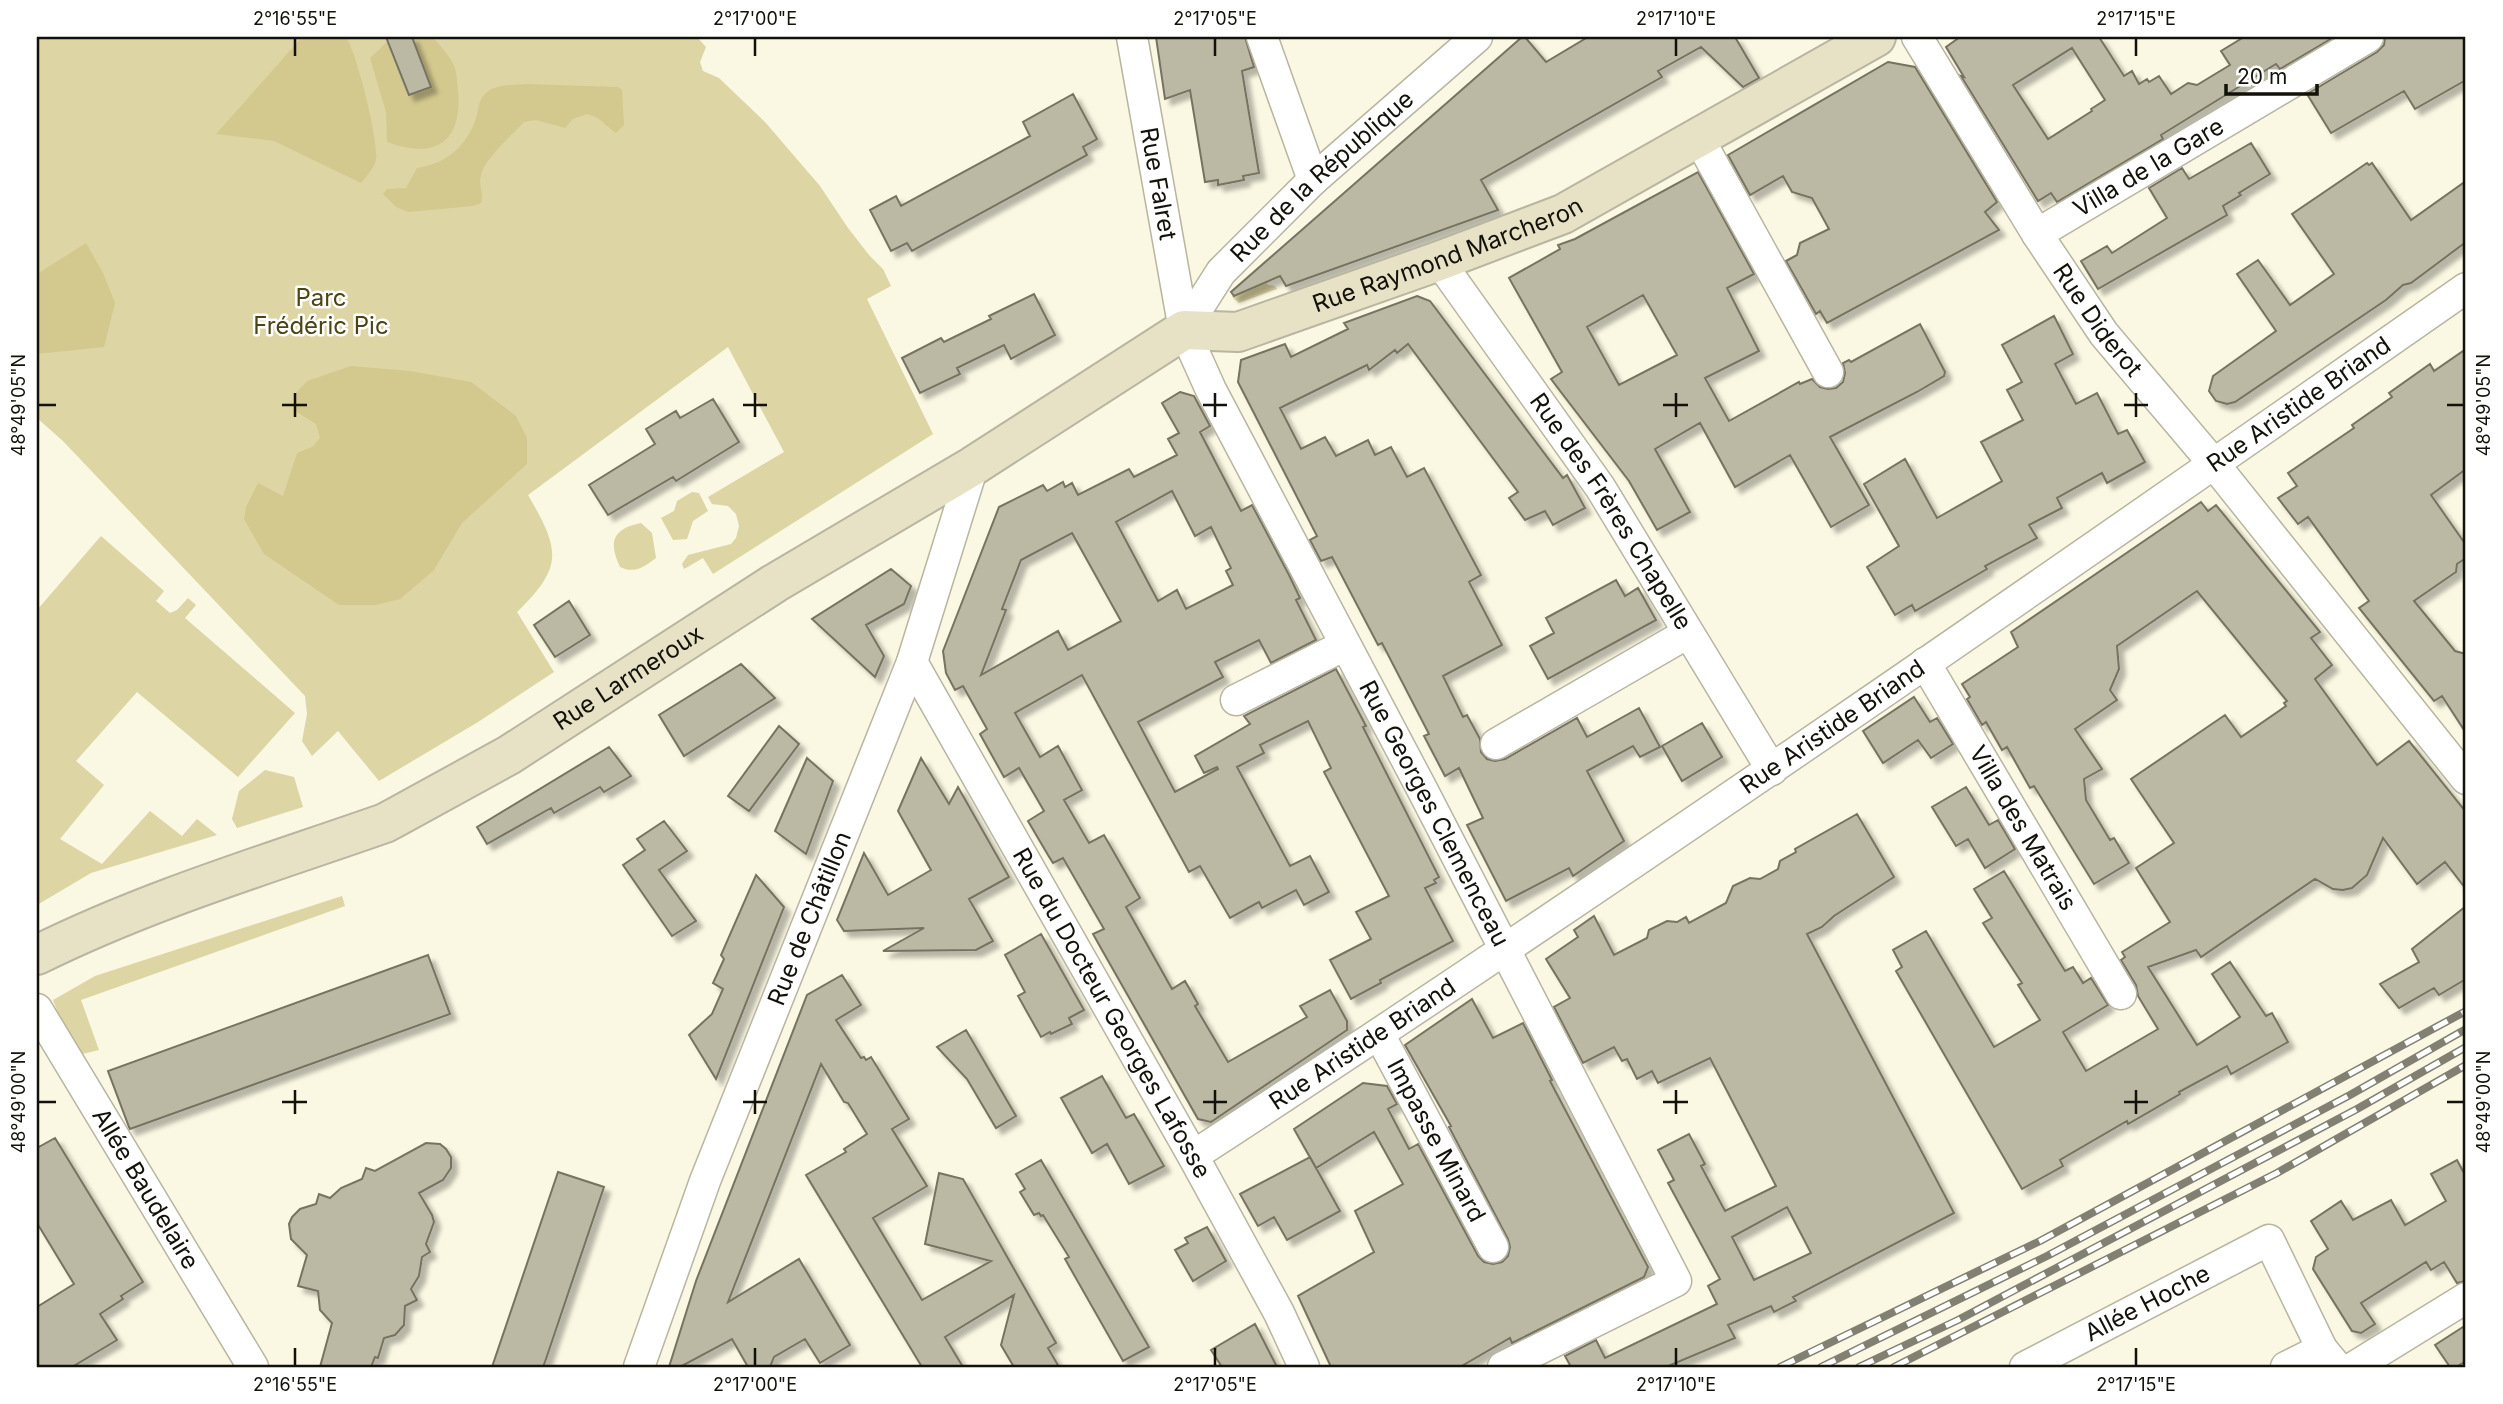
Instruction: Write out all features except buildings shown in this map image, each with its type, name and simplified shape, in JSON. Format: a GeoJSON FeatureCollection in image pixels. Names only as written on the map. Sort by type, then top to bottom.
{"type":"FeatureCollection","features":[{"type":"Feature","properties":{"kind":"main road","name":"Rue Raymond Marcheron"},"geometry":{"type":"LineString","coordinates":[[1184,330],[1238,332],[1563,214],[1876,37]]}},
{"type":"Feature","properties":{"kind":"main road","name":"Rue Larmeroux"},"geometry":{"type":"LineString","coordinates":[[37,955],[90,929],[141,909],[385,823],[509,755],[775,583],[973,466],[1184,330]]}},
{"type":"Feature","properties":{"kind":"street","name":"Rue Falret"},"geometry":{"type":"LineString","coordinates":[[1132,37],[1184,330]]}},
{"type":"Feature","properties":{"kind":"street"},"geometry":{"type":"LineString","coordinates":[[1262,37],[1313,180]]}},
{"type":"Feature","properties":{"kind":"street","name":"Rue de la République"},"geometry":{"type":"LineString","coordinates":[[1184,330],[1221,272],[1313,180],[1477,37]]}},
{"type":"Feature","properties":{"kind":"street","name":"Rue Diderot"},"geometry":{"type":"LineString","coordinates":[[1917,37],[2037,234],[2104,334],[2214,464],[2466,779]]}},
{"type":"Feature","properties":{"kind":"street","name":"Villa de la Gare"},"geometry":{"type":"LineString","coordinates":[[2037,234],[2368,37]]}},
{"type":"Feature","properties":{"kind":"street"},"geometry":{"type":"LineString","coordinates":[[1698,137],[1828,372]]}},
{"type":"Feature","properties":{"kind":"street","name":"Rue des Frères Chapelle"},"geometry":{"type":"LineString","coordinates":[[1439,261],[1600,486],[1772,770]]}},
{"type":"Feature","properties":{"kind":"street","name":"Rue Aristide Briand"},"geometry":{"type":"LineString","coordinates":[[1193,1156],[1506,950],[1772,770],[2466,288]]}},
{"type":"Feature","properties":{"kind":"street","name":"Rue Georges Clemenceau"},"geometry":{"type":"LineString","coordinates":[[1184,330],[1210,390],[1506,950],[1676,1280],[1503,1367]]}},
{"type":"Feature","properties":{"kind":"street","name":"Rue de Châtillon"},"geometry":{"type":"LineString","coordinates":[[639,1367],[702,1188],[912,662],[973,466]]}},
{"type":"Feature","properties":{"kind":"street"},"geometry":{"type":"LineString","coordinates":[[1496,744],[1688,633]]}},
{"type":"Feature","properties":{"kind":"street"},"geometry":{"type":"LineString","coordinates":[[1236,700],[1345,645]]}},
{"type":"Feature","properties":{"kind":"street","name":"Rue du Docteur Georges Lafosse"},"geometry":{"type":"LineString","coordinates":[[912,662],[1193,1156],[1279,1313],[1304,1367]]}},
{"type":"Feature","properties":{"kind":"street","name":"Villa des Matrais"},"geometry":{"type":"LineString","coordinates":[[1925,663],[2121,994]]}},
{"type":"Feature","properties":{"kind":"street","name":"Allée Baudelaire"},"geometry":{"type":"LineString","coordinates":[[37,1009],[253,1367]]}},
{"type":"Feature","properties":{"kind":"street","name":"Impasse Minard"},"geometry":{"type":"LineString","coordinates":[[1379,1034],[1493,1247]]}},
{"type":"Feature","properties":{"kind":"street","name":"Allée Hoche"},"geometry":{"type":"LineString","coordinates":[[2025,1367],[2269,1240],[2330,1358]]}},
{"type":"Feature","properties":{"kind":"street"},"geometry":{"type":"LineString","coordinates":[[2354,1367],[2466,1298]]}},
{"type":"Feature","properties":{"kind":"street"},"geometry":{"type":"LineString","coordinates":[[2286,1367],[2330,1358]]}},
{"type":"Feature","properties":{"kind":"green space","name":"Parc Frédéric Pic"},"geometry":{"type":"Polygon","coordinates":[[[37,37],[697,37],[706,47],[700,62],[703,71],[719,78],[765,122],[820,186],[848,228],[883,269],[891,286],[867,299],[933,434],[713,574],[703,558],[684,569],[682,564],[688,555],[731,544],[736,538],[739,526],[736,514],[728,506],[712,504],[708,497],[784,452],[728,347],[528,495],[546,530],[552,557],[550,569],[543,582],[517,612],[554,672],[478,722],[379,781],[338,731],[312,756],[302,741],[307,714],[305,696],[63,441],[37,418],[37,37]]]}},
{"type":"Feature","properties":{"kind":"green space"},"geometry":{"type":"Polygon","coordinates":[[[1261,274],[1268,285],[1277,289],[1239,303],[1232,297],[1238,288],[1261,274]]]}},
{"type":"Feature","properties":{"kind":"green space"},"geometry":{"type":"Polygon","coordinates":[[[692,492],[699,493],[708,511],[693,521],[687,539],[673,540],[661,518],[674,511],[677,501],[692,492]]]}},
{"type":"Feature","properties":{"kind":"green space"},"geometry":{"type":"Polygon","coordinates":[[[641,523],[652,533],[656,558],[635,570],[620,567],[614,550],[616,538],[624,529],[641,523]]]}},
{"type":"Feature","properties":{"kind":"green space"},"geometry":{"type":"Polygon","coordinates":[[[101,536],[164,591],[156,601],[170,613],[177,610],[188,598],[196,605],[185,618],[295,713],[238,777],[137,692],[76,761],[104,785],[60,839],[102,864],[150,811],[182,836],[197,819],[217,835],[91,873],[37,905],[37,610],[101,536]]]}},
{"type":"Feature","properties":{"kind":"green space"},"geometry":{"type":"Polygon","coordinates":[[[265,770],[294,777],[303,807],[237,828],[232,819],[239,791],[265,770]]]}},
{"type":"Feature","properties":{"kind":"green space"},"geometry":{"type":"Polygon","coordinates":[[[342,896],[345,906],[81,1000],[99,1050],[74,1056],[53,1000],[95,976],[342,896]]]}},
{"type":"Feature","properties":{"kind":"shaded area"},"geometry":{"type":"Polygon","coordinates":[[[302,37],[346,37],[351,46],[366,98],[376,150],[375,163],[361,183],[274,141],[216,134],[302,37]]]}},
{"type":"Feature","properties":{"kind":"shaded area"},"geometry":{"type":"Polygon","coordinates":[[[412,37],[433,37],[453,64],[458,90],[456,123],[450,134],[432,147],[419,149],[387,142],[386,112],[370,58],[388,41],[409,94],[430,86],[412,37]]]}},
{"type":"Feature","properties":{"kind":"shaded area"},"geometry":{"type":"Polygon","coordinates":[[[528,84],[618,87],[622,90],[624,125],[616,133],[599,119],[587,114],[573,119],[565,128],[536,120],[524,122],[487,162],[480,179],[481,203],[473,206],[409,212],[396,207],[383,194],[387,189],[406,188],[417,168],[437,162],[454,152],[472,128],[480,102],[486,93],[500,86],[528,84]]]}},
{"type":"Feature","properties":{"kind":"shaded area"},"geometry":{"type":"Polygon","coordinates":[[[86,243],[103,273],[115,303],[104,347],[37,354],[37,274],[86,243]]]}},
{"type":"Feature","properties":{"kind":"shaded area"},"geometry":{"type":"Polygon","coordinates":[[[351,366],[410,371],[471,382],[516,416],[527,438],[527,464],[462,523],[434,570],[400,599],[376,605],[339,605],[264,554],[244,519],[246,507],[258,483],[283,496],[297,453],[312,447],[320,438],[316,424],[295,411],[295,394],[307,381],[351,366]]]}},
{"type":"Feature","properties":{"kind":"railway"},"geometry":{"type":"LineString","coordinates":[[1780,1367],[2040,1241],[2466,1011]]}},
{"type":"Feature","properties":{"kind":"railway"},"geometry":{"type":"LineString","coordinates":[[1821,1367],[2047,1256],[2350,1095],[2466,1029]]}},
{"type":"Feature","properties":{"kind":"railway"},"geometry":{"type":"LineString","coordinates":[[1859,1367],[1958,1320],[2357,1109],[2466,1047]]}},
{"type":"Feature","properties":{"kind":"railway"},"geometry":{"type":"LineString","coordinates":[[1894,1367],[2277,1173],[2466,1065]]}}]}
